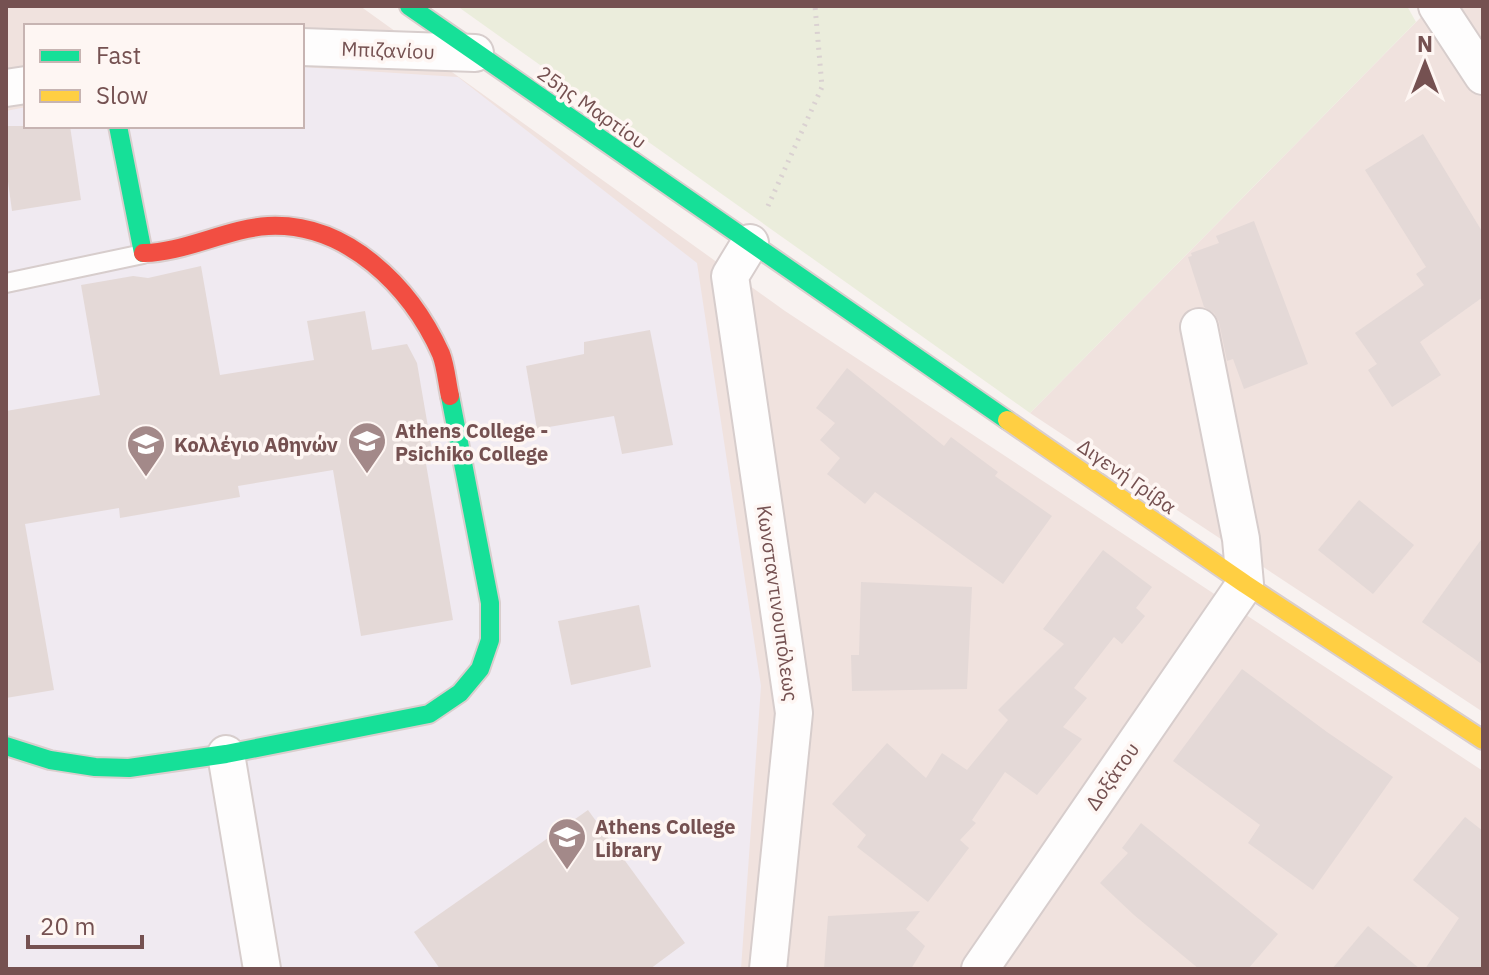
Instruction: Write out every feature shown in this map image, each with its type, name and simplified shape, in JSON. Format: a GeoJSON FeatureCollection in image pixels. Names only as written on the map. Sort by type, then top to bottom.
{"type":"FeatureCollection","features":[{"type":"Feature","properties":{"kind":"street","name":"25ης Μαρτίου"},"geometry":{"type":"LineString","coordinates":[[409,6],[750,243]]}},
{"type":"Feature","properties":{"kind":"street"},"geometry":{"type":"LineString","coordinates":[[1437,6],[1483,76]]}},
{"type":"Feature","properties":{"kind":"street","name":"Μπιζανίου"},"geometry":{"type":"LineString","coordinates":[[304,47],[475,53]]}},
{"type":"Feature","properties":{"kind":"street"},"geometry":{"type":"LineString","coordinates":[[6,746],[50,760],[95,767],[129,768],[226,754],[429,714],[457,698],[476,677],[489,648],[493,625],[490,603],[442,357],[418,311],[386,274],[344,243],[297,228],[267,226],[143,254],[118,128]]}},
{"type":"Feature","properties":{"kind":"street","name":"Διγενή Γρίβα"},"geometry":{"type":"LineString","coordinates":[[750,243],[1245,584],[1483,740]]}},
{"type":"Feature","properties":{"kind":"street","name":"Κωνσταντινουπόλεως"},"geometry":{"type":"LineString","coordinates":[[750,243],[730,276],[794,713],[768,969]]}},
{"type":"Feature","properties":{"kind":"street"},"geometry":{"type":"LineString","coordinates":[[1199,327],[1241,539],[1245,584]]}},
{"type":"Feature","properties":{"kind":"street","name":"Δοξάτου"},"geometry":{"type":"LineString","coordinates":[[980,969],[1245,584]]}},
{"type":"Feature","properties":{"kind":"street"},"geometry":{"type":"LineString","coordinates":[[226,754],[262,969]]}},
{"type":"Feature","properties":{"kind":"lane"},"geometry":{"type":"LineString","coordinates":[[6,283],[143,254]]}},
{"type":"Feature","properties":{"kind":"path"},"geometry":{"type":"LineString","coordinates":[[750,243],[822,87],[815,6]]}},
{"type":"Feature","properties":{"kind":"shaded area","name":"Athens College - Psichiko College"},"geometry":{"type":"Polygon","coordinates":[[[6,6],[360,6],[785,311],[1483,771],[1483,969],[6,969],[6,6]]]}},
{"type":"Feature","properties":{"kind":"shaded area"},"geometry":{"type":"Polygon","coordinates":[[[1432,6],[1483,6],[1483,712],[1030,413],[1432,6]]]}},
{"type":"Feature","properties":{"kind":"shaded area","name":"Athens College - Psichiko College"},"geometry":{"type":"Polygon","coordinates":[[[304,67],[458,77],[697,263],[761,686],[741,969],[6,969],[6,111],[24,107],[24,128],[304,128],[304,67]]]}},
{"type":"Feature","properties":{"kind":"green space"},"geometry":{"type":"Polygon","coordinates":[[[457,6],[1407,6],[1416,22],[1030,413],[457,6]]]}},
{"type":"Feature","properties":{"kind":"building"},"geometry":{"type":"Polygon","coordinates":[[[6,126],[70,128],[81,200],[12,211],[6,167],[6,126]]]}},
{"type":"Feature","properties":{"kind":"building"},"geometry":{"type":"Polygon","coordinates":[[[1423,134],[1483,233],[1483,297],[1420,342],[1441,375],[1392,407],[1368,370],[1377,364],[1355,333],[1424,285],[1416,274],[1426,267],[1365,170],[1423,134]]]}},
{"type":"Feature","properties":{"kind":"building"},"geometry":{"type":"Polygon","coordinates":[[[1254,221],[1308,364],[1244,389],[1233,359],[1227,361],[1219,322],[1214,313],[1204,307],[1188,257],[1192,256],[1191,253],[1219,243],[1216,236],[1254,221]]]}},
{"type":"Feature","properties":{"kind":"building","name":"Κολλέγιο Αθηνών"},"geometry":{"type":"Polygon","coordinates":[[[201,266],[220,375],[314,360],[307,321],[365,311],[372,350],[407,344],[417,363],[433,456],[425,458],[453,620],[361,636],[333,470],[238,486],[240,497],[120,518],[119,508],[25,524],[54,690],[6,698],[6,411],[100,395],[81,285],[133,276],[148,278],[201,266]]]}},
{"type":"Feature","properties":{"kind":"building"},"geometry":{"type":"Polygon","coordinates":[[[650,330],[673,445],[622,454],[614,416],[537,429],[526,366],[584,354],[584,342],[650,330]]]}},
{"type":"Feature","properties":{"kind":"building"},"geometry":{"type":"Polygon","coordinates":[[[847,368],[944,446],[951,437],[998,472],[995,476],[1052,516],[1003,584],[875,492],[865,504],[827,474],[840,458],[820,440],[835,423],[816,408],[847,368]]]}},
{"type":"Feature","properties":{"kind":"building"},"geometry":{"type":"Polygon","coordinates":[[[1359,500],[1414,545],[1373,594],[1318,550],[1359,500]]]}},
{"type":"Feature","properties":{"kind":"building"},"geometry":{"type":"Polygon","coordinates":[[[1483,537],[1483,665],[1422,622],[1483,537]]]}},
{"type":"Feature","properties":{"kind":"building"},"geometry":{"type":"Polygon","coordinates":[[[1103,550],[1152,587],[1136,608],[1145,616],[1122,644],[1114,637],[1074,688],[1087,698],[1063,727],[1082,739],[1037,795],[1005,772],[972,820],[976,823],[960,840],[969,848],[928,902],[857,847],[866,835],[832,804],[887,743],[926,778],[942,753],[967,770],[1008,720],[998,710],[1064,644],[1043,629],[1103,550]]]}},
{"type":"Feature","properties":{"kind":"building"},"geometry":{"type":"Polygon","coordinates":[[[861,582],[972,587],[967,689],[852,691],[851,655],[859,655],[861,582]]]}},
{"type":"Feature","properties":{"kind":"building"},"geometry":{"type":"Polygon","coordinates":[[[639,605],[651,667],[571,685],[558,621],[639,605]]]}},
{"type":"Feature","properties":{"kind":"building"},"geometry":{"type":"Polygon","coordinates":[[[1242,669],[1393,777],[1313,890],[1248,843],[1260,825],[1173,761],[1242,669]]]}},
{"type":"Feature","properties":{"kind":"building","name":"Athens College Library"},"geometry":{"type":"Polygon","coordinates":[[[588,810],[685,943],[650,969],[440,969],[414,932],[588,810]]]}},
{"type":"Feature","properties":{"kind":"building"},"geometry":{"type":"Polygon","coordinates":[[[1465,817],[1483,831],[1483,969],[1425,969],[1459,918],[1413,880],[1465,817]]]}},
{"type":"Feature","properties":{"kind":"building"},"geometry":{"type":"Polygon","coordinates":[[[1141,823],[1278,934],[1248,969],[1199,969],[1100,883],[1128,853],[1122,848],[1141,823]]]}},
{"type":"Feature","properties":{"kind":"building"},"geometry":{"type":"Polygon","coordinates":[[[920,911],[906,929],[925,946],[911,969],[824,969],[828,916],[920,911]]]}},
{"type":"Feature","properties":{"kind":"building"},"geometry":{"type":"Polygon","coordinates":[[[1368,926],[1420,969],[1332,969],[1368,926]]]}},
{"type":"Feature","properties":{"kind":"traffic: fast"},"geometry":{"type":"LineString","coordinates":[[409,6],[1007,420]]}},
{"type":"Feature","properties":{"kind":"traffic: fast"},"geometry":{"type":"LineString","coordinates":[[118,128],[143,253]]}},
{"type":"Feature","properties":{"kind":"traffic: fast"},"geometry":{"type":"LineString","coordinates":[[6,746],[50,760],[95,767],[129,768],[226,754],[429,714],[460,693],[480,669],[490,640],[490,603],[450,396]]}},
{"type":"Feature","properties":{"kind":"traffic: slow"},"geometry":{"type":"LineString","coordinates":[[1007,420],[1245,584],[1483,740]]}},
{"type":"Feature","properties":{"kind":"traffic: jam"},"geometry":{"type":"LineString","coordinates":[[143,253],[173,249],[237,231],[268,226],[297,228],[324,235],[350,247],[373,263],[412,305],[441,354],[450,396]]}},
{"type":"Feature","properties":{"kind":"place","name":"Athens College - Psichiko College"},"geometry":{"type":"Point","coordinates":[367,475]}},
{"type":"Feature","properties":{"kind":"place","name":"Κολλέγιο Αθηνών"},"geometry":{"type":"Point","coordinates":[146,478]}},
{"type":"Feature","properties":{"kind":"place","name":"Athens College Library"},"geometry":{"type":"Point","coordinates":[567,871]}}]}
